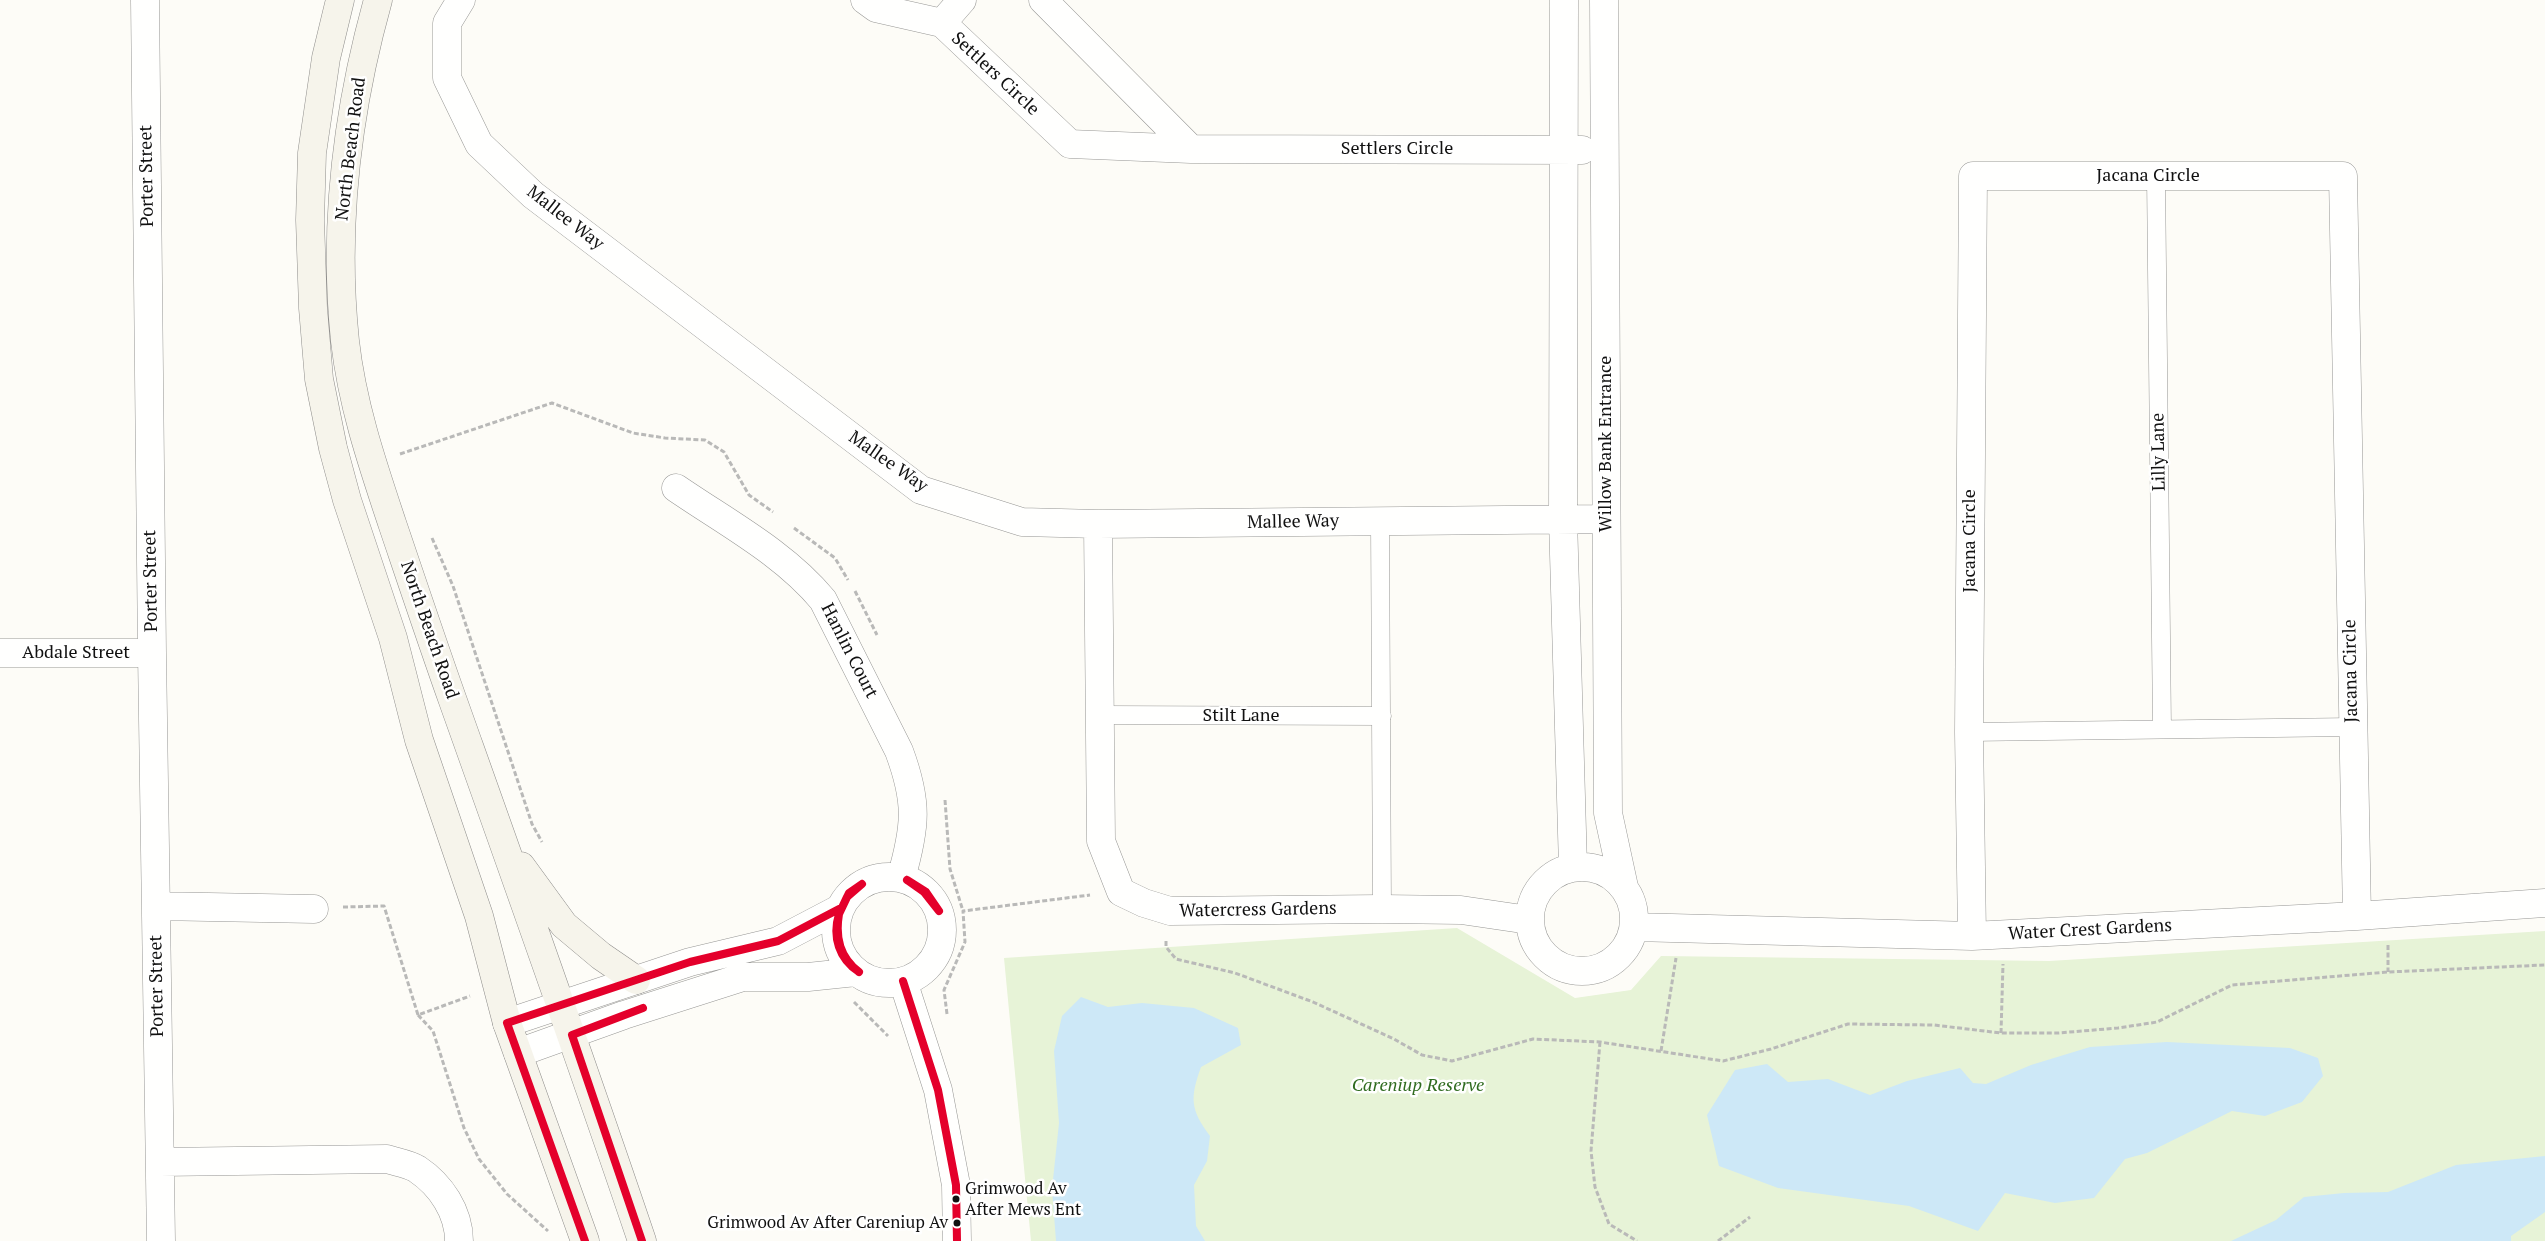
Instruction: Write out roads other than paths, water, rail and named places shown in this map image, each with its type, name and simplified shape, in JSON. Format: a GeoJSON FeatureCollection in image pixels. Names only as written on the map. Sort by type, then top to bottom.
{"type":"FeatureCollection","features":[{"type":"Feature","properties":{"kind":"main road","name":"North Beach Road"},"geometry":{"type":"LineString","coordinates":[[340,0],[326,58],[312,153],[310,220],[313,308],[319,379],[333,448],[347,500],[394,638],[418,740],[479,916],[507,1023],[585,1241]]}},
{"type":"Feature","properties":{"kind":"main road","name":"North Beach Road"},"geometry":{"type":"LineString","coordinates":[[378,0],[353,103],[341,206],[344,330],[350,379],[371,461],[429,634],[572,1035],[642,1241]]}},
{"type":"Feature","properties":{"kind":"main road"},"geometry":{"type":"LineString","coordinates":[[503,841],[564,924],[601,956],[636,980]]}},
{"type":"Feature","properties":{"kind":"street","name":"Porter Street"},"geometry":{"type":"LineString","coordinates":[[146,0],[152,653],[161,1241]]}},
{"type":"Feature","properties":{"kind":"street","name":"Mallee Way"},"geometry":{"type":"LineString","coordinates":[[461,0],[447,23],[447,78],[479,144],[533,196],[921,490],[1022,522],[1098,524],[1606,519]]}},
{"type":"Feature","properties":{"kind":"street","name":"Settlers Circle"},"geometry":{"type":"LineString","coordinates":[[865,0],[876,8],[942,23],[1070,144],[1191,148],[1564,148],[1604,152]]}},
{"type":"Feature","properties":{"kind":"street","name":"Settlers Circle"},"geometry":{"type":"LineString","coordinates":[[942,23],[962,0]]}},
{"type":"Feature","properties":{"kind":"street"},"geometry":{"type":"LineString","coordinates":[[1043,0],[1191,148]]}},
{"type":"Feature","properties":{"kind":"street"},"geometry":{"type":"LineString","coordinates":[[1564,0],[1563,519],[1574,867]]}},
{"type":"Feature","properties":{"kind":"street","name":"Willow Bank Entrance"},"geometry":{"type":"LineString","coordinates":[[1604,0],[1608,813],[1624,887]]}},
{"type":"Feature","properties":{"kind":"street","name":"Jacana Circle"},"geometry":{"type":"LineString","coordinates":[[1972,936],[1969,732],[1973,176],[2343,176],[2357,916]]}},
{"type":"Feature","properties":{"kind":"street","name":"Hanlin Court"},"geometry":{"type":"LineString","coordinates":[[676,488],[779,557],[806,579],[823,600],[899,751],[909,777],[914,805],[912,840],[901,878]]}},
{"type":"Feature","properties":{"kind":"street"},"geometry":{"type":"LineString","coordinates":[[1098,524],[1100,715]]}},
{"type":"Feature","properties":{"kind":"street","name":"Abdale Street"},"geometry":{"type":"LineString","coordinates":[[0,653],[152,653]]}},
{"type":"Feature","properties":{"kind":"street","name":"Watercress Gardens"},"geometry":{"type":"LineString","coordinates":[[1100,715],[1102,841],[1121,892],[1144,903],[1170,911],[1461,910],[1529,920]]}},
{"type":"Feature","properties":{"kind":"street"},"geometry":{"type":"LineString","coordinates":[[1574,867],[1592,867],[1610,874],[1624,887],[1633,906],[1634,927],[1628,944],[1618,958],[1603,967],[1586,972],[1553,964],[1540,952],[1532,936],[1529,920],[1532,901],[1542,885],[1556,873],[1574,867]]}},
{"type":"Feature","properties":{"kind":"street"},"geometry":{"type":"LineString","coordinates":[[518,1053],[624,1015],[743,977],[808,977],[852,985],[870,980],[887,984],[903,982],[919,974],[932,962],[940,946],[942,929],[939,912],[931,896],[917,884],[901,878],[886,876],[871,879],[858,886],[847,896],[839,910],[836,926],[837,944],[852,985]]}},
{"type":"Feature","properties":{"kind":"street","name":"Water Crest Gardens"},"geometry":{"type":"LineString","coordinates":[[1634,927],[1680,930],[1756,929],[1972,936],[2357,916],[2545,903]]}},
{"type":"Feature","properties":{"kind":"street"},"geometry":{"type":"LineString","coordinates":[[156,906],[314,909]]}},
{"type":"Feature","properties":{"kind":"street"},"geometry":{"type":"LineString","coordinates":[[507,1023],[690,962],[778,941],[839,910]]}},
{"type":"Feature","properties":{"kind":"street"},"geometry":{"type":"LineString","coordinates":[[903,982],[938,1090],[956,1185],[957,1241]]}},
{"type":"Feature","properties":{"kind":"street"},"geometry":{"type":"LineString","coordinates":[[160,1162],[386,1159],[416,1168],[446,1197],[459,1226],[459,1241]]}},
{"type":"Feature","properties":{"kind":"lane","name":"Lilly Lane"},"geometry":{"type":"LineString","coordinates":[[2156,176],[2162,729]]}},
{"type":"Feature","properties":{"kind":"lane"},"geometry":{"type":"LineString","coordinates":[[1380,521],[1382,909]]}},
{"type":"Feature","properties":{"kind":"lane","name":"Stilt Lane"},"geometry":{"type":"LineString","coordinates":[[1100,715],[1382,716]]}},
{"type":"Feature","properties":{"kind":"lane"},"geometry":{"type":"LineString","coordinates":[[1969,732],[2352,727]]}},
{"type":"Feature","properties":{"kind":"water"},"geometry":{"type":"Polygon","coordinates":[[[1081,997],[1108,1007],[1142,1003],[1194,1008],[1238,1028],[1241,1045],[1201,1067],[1195,1087],[1195,1110],[1203,1127],[1210,1136],[1207,1161],[1194,1185],[1196,1226],[1205,1241],[1056,1241],[1052,1189],[1059,1123],[1054,1051],[1062,1016],[1081,997]]]}},
{"type":"Feature","properties":{"kind":"water"},"geometry":{"type":"Polygon","coordinates":[[[2167,1042],[2290,1048],[2318,1058],[2323,1076],[2302,1102],[2265,1116],[2232,1111],[2147,1153],[2125,1159],[2094,1198],[2055,1203],[2005,1193],[1978,1231],[1909,1206],[1778,1188],[1719,1166],[1707,1115],[1735,1070],[1767,1064],[1788,1082],[1828,1079],[1870,1095],[1907,1081],[1960,1068],[1973,1083],[1986,1084],[2031,1065],[2090,1047],[2167,1042]]]}},
{"type":"Feature","properties":{"kind":"water"},"geometry":{"type":"Polygon","coordinates":[[[2545,1156],[2545,1212],[2511,1236],[2511,1241],[2231,1241],[2276,1220],[2304,1197],[2344,1193],[2388,1192],[2456,1165],[2545,1156]]]}},
{"type":"Feature","properties":{"kind":"place","name":"Grimwood Av After Mews Ent"},"geometry":{"type":"Point","coordinates":[956,1199]}},
{"type":"Feature","properties":{"kind":"place","name":"Grimwood Av After Careniup Av"},"geometry":{"type":"Point","coordinates":[957,1223]}},
{"type":"Feature","properties":{"kind":"park label","name":"Careniup Reserve"},"geometry":{"type":"Point","coordinates":[1418,1086]}}]}
